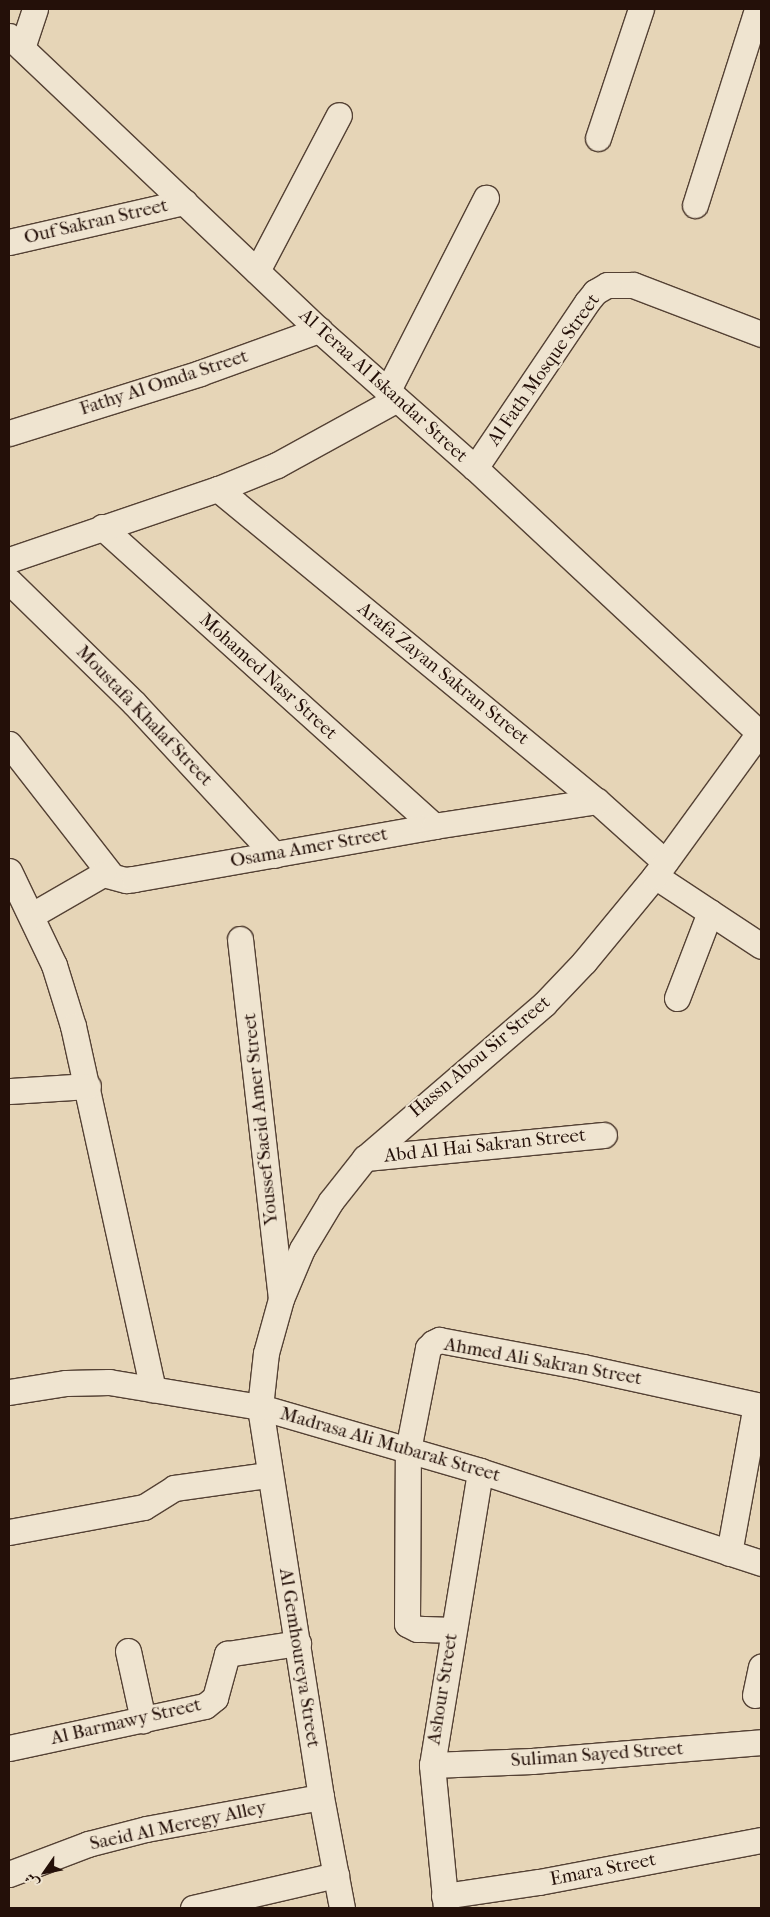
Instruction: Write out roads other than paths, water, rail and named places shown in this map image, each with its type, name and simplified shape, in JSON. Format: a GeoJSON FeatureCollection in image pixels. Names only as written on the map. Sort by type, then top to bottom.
{"type":"FeatureCollection","features":[{"type":"Feature","properties":{"kind":"street"},"geometry":{"type":"LineString","coordinates":[[15,42],[35,9]]}},
{"type":"Feature","properties":{"kind":"street"},"geometry":{"type":"LineString","coordinates":[[598,138],[641,9]]}},
{"type":"Feature","properties":{"kind":"street"},"geometry":{"type":"LineString","coordinates":[[695,205],[757,9]]}},
{"type":"Feature","properties":{"kind":"street","name":"Al Teraa Al Iskandar Street"},"geometry":{"type":"LineString","coordinates":[[15,42],[319,330],[391,396],[475,468],[760,733]]}},
{"type":"Feature","properties":{"kind":"street"},"geometry":{"type":"LineString","coordinates":[[257,271],[340,115]]}},
{"type":"Feature","properties":{"kind":"street"},"geometry":{"type":"LineString","coordinates":[[9,560],[218,489],[285,460],[391,396],[486,198]]}},
{"type":"Feature","properties":{"kind":"street","name":"Ouf Sakran Street"},"geometry":{"type":"LineString","coordinates":[[9,242],[184,202]]}},
{"type":"Feature","properties":{"kind":"street","name":"Al Fath Mosque Street"},"geometry":{"type":"LineString","coordinates":[[475,468],[587,302],[607,285],[633,285],[761,334]]}},
{"type":"Feature","properties":{"kind":"street","name":"Fathy Al Omda Street"},"geometry":{"type":"LineString","coordinates":[[9,433],[200,373],[319,330]]}},
{"type":"Feature","properties":{"kind":"street","name":"Arafa Zayan Sakran Street"},"geometry":{"type":"LineString","coordinates":[[218,489],[597,801],[660,869],[710,912],[761,946]]}},
{"type":"Feature","properties":{"kind":"street","name":"Mohamed Nasr Street"},"geometry":{"type":"LineString","coordinates":[[102,527],[434,826]]}},
{"type":"Feature","properties":{"kind":"street","name":"Moustafa Khalaf Street"},"geometry":{"type":"LineString","coordinates":[[9,581],[134,703],[275,855]]}},
{"type":"Feature","properties":{"kind":"street","name":"Hassn Abou Sir Street"},"geometry":{"type":"LineString","coordinates":[[260,1407],[266,1352],[281,1299],[302,1248],[331,1201],[366,1158],[406,1120],[544,1004],[584,962],[660,869],[760,733]]}},
{"type":"Feature","properties":{"kind":"street"},"geometry":{"type":"LineString","coordinates":[[9,744],[110,875]]}},
{"type":"Feature","properties":{"kind":"street","name":"Osama Amer Street"},"geometry":{"type":"LineString","coordinates":[[32,915],[95,876],[110,875],[126,880],[434,826],[597,801]]}},
{"type":"Feature","properties":{"kind":"street"},"geometry":{"type":"LineString","coordinates":[[9,871],[32,915],[54,965],[88,1086],[153,1389]]}},
{"type":"Feature","properties":{"kind":"street"},"geometry":{"type":"LineString","coordinates":[[677,998],[710,912]]}},
{"type":"Feature","properties":{"kind":"street","name":"Youssef Saeid Amer Street"},"geometry":{"type":"LineString","coordinates":[[240,939],[281,1299]]}},
{"type":"Feature","properties":{"kind":"street"},"geometry":{"type":"LineString","coordinates":[[9,1091],[88,1086]]}},
{"type":"Feature","properties":{"kind":"street","name":"Abd Al Hai Sakran Street"},"geometry":{"type":"LineString","coordinates":[[366,1158],[604,1135]]}},
{"type":"Feature","properties":{"kind":"street","name":"Ahmed Ali Sakran Street"},"geometry":{"type":"LineString","coordinates":[[453,1630],[417,1629],[407,1624],[408,1450],[428,1348],[439,1340],[759,1405]]}},
{"type":"Feature","properties":{"kind":"street","name":"Madrasa Ali Mubarak Street"},"geometry":{"type":"LineString","coordinates":[[9,1392],[66,1384],[109,1382],[260,1407],[480,1471],[761,1564]]}},
{"type":"Feature","properties":{"kind":"street"},"geometry":{"type":"LineString","coordinates":[[729,1553],[759,1405]]}},
{"type":"Feature","properties":{"kind":"street","name":"Al Gemhoureya Street"},"geometry":{"type":"LineString","coordinates":[[260,1407],[268,1475],[298,1643],[321,1797],[342,1908]]}},
{"type":"Feature","properties":{"kind":"street","name":"Ashour Street"},"geometry":{"type":"LineString","coordinates":[[445,1902],[432,1765],[480,1471]]}},
{"type":"Feature","properties":{"kind":"street"},"geometry":{"type":"LineString","coordinates":[[9,1532],[144,1507],[174,1488],[268,1475]]}},
{"type":"Feature","properties":{"kind":"street","name":"Al Barmawy Street"},"geometry":{"type":"LineString","coordinates":[[9,1748],[209,1705],[215,1698],[226,1657],[230,1653],[298,1643]]}},
{"type":"Feature","properties":{"kind":"street"},"geometry":{"type":"LineString","coordinates":[[128,1651],[143,1720]]}},
{"type":"Feature","properties":{"kind":"street"},"geometry":{"type":"LineString","coordinates":[[755,1695],[761,1667]]}},
{"type":"Feature","properties":{"kind":"street","name":"Suliman Sayed Street"},"geometry":{"type":"LineString","coordinates":[[432,1765],[532,1761],[761,1742]]}},
{"type":"Feature","properties":{"kind":"street","name":"Saeid Al Meregy Alley"},"geometry":{"type":"LineString","coordinates":[[9,1874],[88,1844],[146,1829],[321,1797]]}},
{"type":"Feature","properties":{"kind":"street","name":"Emara Street"},"geometry":{"type":"LineString","coordinates":[[445,1902],[539,1882],[761,1840]]}},
{"type":"Feature","properties":{"kind":"street"},"geometry":{"type":"LineString","coordinates":[[193,1908],[336,1875]]}}]}
